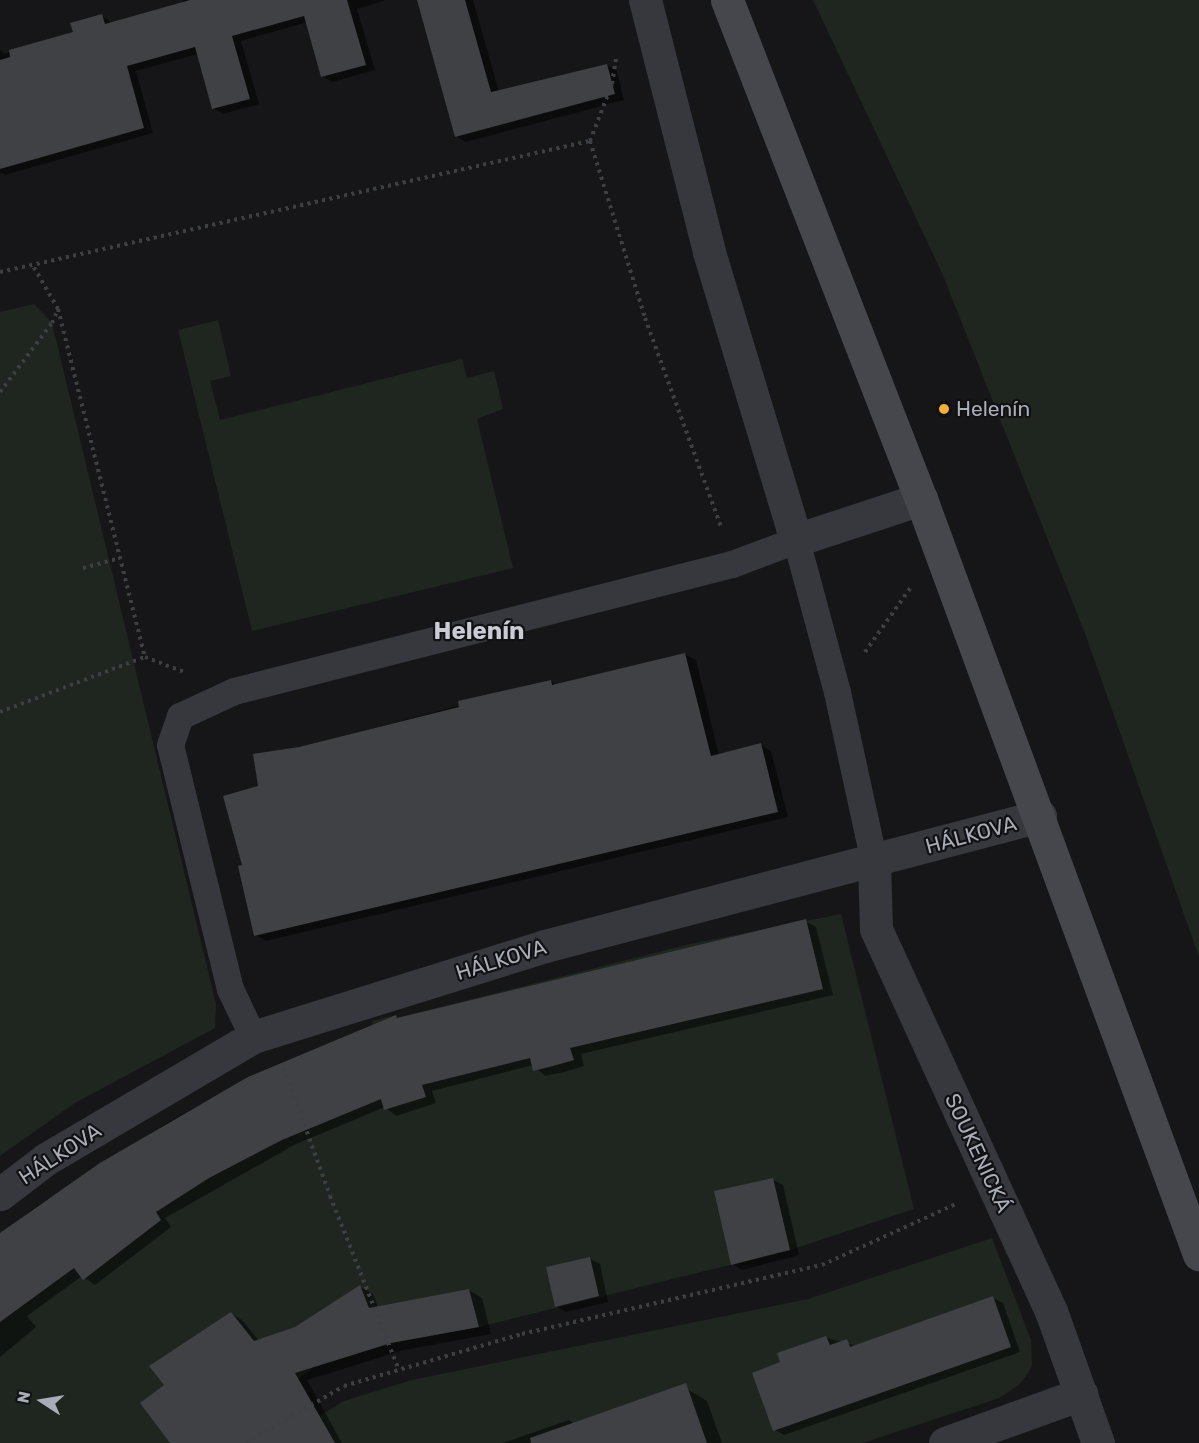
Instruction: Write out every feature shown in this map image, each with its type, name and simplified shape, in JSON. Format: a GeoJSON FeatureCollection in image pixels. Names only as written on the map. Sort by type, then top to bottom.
{"type":"FeatureCollection","features":[{"type":"Feature","properties":{"kind":"main road"},"geometry":{"type":"LineString","coordinates":[[727,0],[921,499],[1040,816],[1199,1254]]}},
{"type":"Feature","properties":{"kind":"street"},"geometry":{"type":"LineString","coordinates":[[645,0],[709,252],[796,540],[921,499]]}},
{"type":"Feature","properties":{"kind":"street","name":"HÁLKOVA"},"geometry":{"type":"LineString","coordinates":[[0,1194],[46,1159],[262,1034],[545,945],[1040,816]]}},
{"type":"Feature","properties":{"kind":"street","name":"SOUKENICKÁ"},"geometry":{"type":"LineString","coordinates":[[874,861],[876,929],[1051,1311],[1098,1443]]}},
{"type":"Feature","properties":{"kind":"street"},"geometry":{"type":"LineString","coordinates":[[945,1443],[1081,1394]]}},
{"type":"Feature","properties":{"kind":"lane"},"geometry":{"type":"LineString","coordinates":[[262,1034],[230,989],[170,744],[180,716],[234,691],[732,564],[796,540],[837,692],[874,861]]}},
{"type":"Feature","properties":{"kind":"path"},"geometry":{"type":"LineString","coordinates":[[617,53],[612,84],[590,141],[645,318],[710,489],[732,564]]}},
{"type":"Feature","properties":{"kind":"path"},"geometry":{"type":"LineString","coordinates":[[0,272],[590,141]]}},
{"type":"Feature","properties":{"kind":"path"},"geometry":{"type":"LineString","coordinates":[[32,264],[58,309],[145,657]]}},
{"type":"Feature","properties":{"kind":"path"},"geometry":{"type":"LineString","coordinates":[[0,392],[52,323],[58,309]]}},
{"type":"Feature","properties":{"kind":"path"},"geometry":{"type":"LineString","coordinates":[[837,692],[938,548]]}},
{"type":"Feature","properties":{"kind":"path"},"geometry":{"type":"LineString","coordinates":[[83,568],[120,558]]}},
{"type":"Feature","properties":{"kind":"path"},"geometry":{"type":"LineString","coordinates":[[0,712],[145,657],[234,691]]}},
{"type":"Feature","properties":{"kind":"path"},"geometry":{"type":"LineString","coordinates":[[262,1034],[330,1196],[399,1370]]}},
{"type":"Feature","properties":{"kind":"path"},"geometry":{"type":"LineString","coordinates":[[246,1443],[344,1386],[522,1334],[822,1265],[994,1188]]}},
{"type":"Feature","properties":{"kind":"shaded area"},"geometry":{"type":"Polygon","coordinates":[[[813,0],[1199,0],[1199,957],[1086,636],[942,273],[813,0]]]}},
{"type":"Feature","properties":{"kind":"shaded area"},"geometry":{"type":"Polygon","coordinates":[[[34,304],[52,323],[216,1004],[215,1028],[75,1103],[0,1156],[0,312],[34,304]]]}},
{"type":"Feature","properties":{"kind":"shaded area"},"geometry":{"type":"Polygon","coordinates":[[[218,320],[231,376],[210,381],[220,420],[462,359],[467,378],[494,371],[503,409],[477,419],[513,568],[252,631],[178,330],[218,320]]]}},
{"type":"Feature","properties":{"kind":"shaded area"},"geometry":{"type":"Polygon","coordinates":[[[841,914],[914,1209],[790,1250],[479,1327],[392,1343],[314,1367],[210,1443],[0,1443],[0,1233],[100,1163],[244,1079],[373,1025],[372,1021],[396,1015],[397,1018],[690,944],[841,914]]]}},
{"type":"Feature","properties":{"kind":"shaded area"},"geometry":{"type":"Polygon","coordinates":[[[992,1238],[1031,1340],[1032,1365],[1028,1373],[1019,1385],[999,1398],[863,1443],[276,1443],[344,1401],[412,1380],[808,1299],[992,1238]]]}},
{"type":"Feature","properties":{"kind":"building"},"geometry":{"type":"Polygon","coordinates":[[[190,0],[347,0],[366,65],[321,77],[304,16],[232,36],[250,99],[212,109],[195,47],[127,66],[144,128],[0,169],[0,60],[10,57],[9,50],[73,32],[70,23],[102,14],[105,24],[190,0]]]}},
{"type":"Feature","properties":{"kind":"building"},"geometry":{"type":"Polygon","coordinates":[[[417,0],[465,0],[491,92],[607,64],[615,94],[455,137],[417,0]]]}},
{"type":"Feature","properties":{"kind":"building"},"geometry":{"type":"Polygon","coordinates":[[[685,653],[711,756],[761,743],[778,812],[254,936],[238,866],[242,865],[223,796],[258,786],[253,754],[299,747],[459,707],[458,701],[551,680],[552,685],[685,653]]]}},
{"type":"Feature","properties":{"kind":"building"},"geometry":{"type":"Polygon","coordinates":[[[806,919],[823,989],[570,1048],[574,1060],[533,1071],[530,1058],[422,1085],[426,1097],[384,1110],[381,1099],[282,1140],[209,1178],[156,1212],[161,1220],[83,1280],[74,1268],[0,1322],[0,1233],[100,1163],[248,1077],[396,1015],[397,1018],[806,919]]]}},
{"type":"Feature","properties":{"kind":"building"},"geometry":{"type":"Polygon","coordinates":[[[773,1178],[790,1250],[731,1265],[714,1191],[773,1178]]]}},
{"type":"Feature","properties":{"kind":"building"},"geometry":{"type":"Polygon","coordinates":[[[590,1257],[599,1296],[555,1307],[546,1267],[590,1257]]]}},
{"type":"Feature","properties":{"kind":"building"},"geometry":{"type":"Polygon","coordinates":[[[360,1285],[369,1308],[469,1289],[479,1327],[391,1343],[295,1373],[335,1443],[170,1443],[140,1403],[164,1385],[149,1366],[231,1312],[254,1341],[295,1327],[360,1285]]]}},
{"type":"Feature","properties":{"kind":"building"},"geometry":{"type":"Polygon","coordinates":[[[993,1296],[1011,1347],[773,1431],[752,1373],[780,1362],[777,1353],[826,1336],[830,1345],[847,1339],[850,1347],[993,1296]]]}},
{"type":"Feature","properties":{"kind":"building"},"geometry":{"type":"Polygon","coordinates":[[[686,1383],[707,1443],[531,1443],[530,1438],[686,1383]]]}},
{"type":"Feature","properties":{"kind":"place","name":"Helenín"},"geometry":{"type":"Point","coordinates":[944,409]}},
{"type":"Feature","properties":{"kind":"district","name":"Helenín"},"geometry":{"type":"Point","coordinates":[479,632]}}]}
